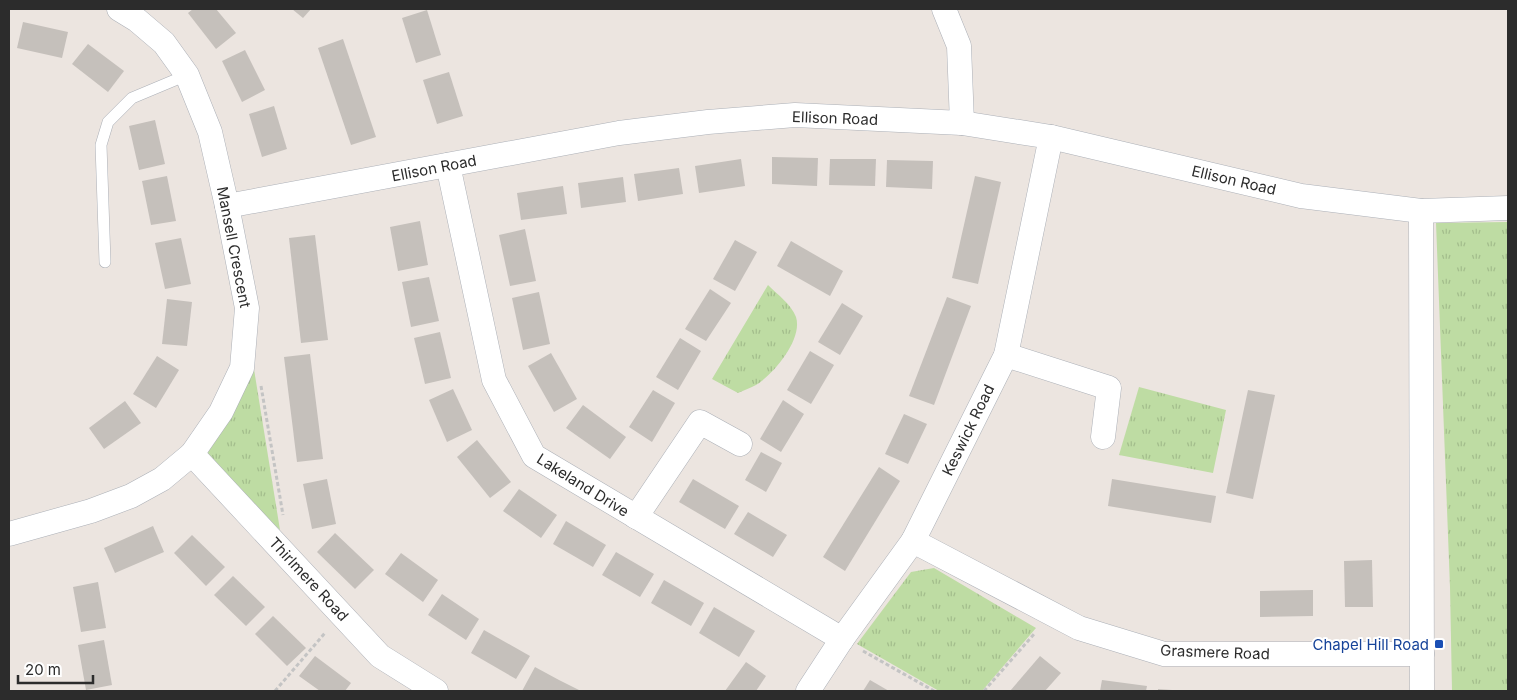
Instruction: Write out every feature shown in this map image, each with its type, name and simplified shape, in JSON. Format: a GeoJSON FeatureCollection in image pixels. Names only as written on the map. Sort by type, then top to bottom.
{"type":"FeatureCollection","features":[{"type":"Feature","properties":{"kind":"street"},"geometry":{"type":"LineString","coordinates":[[944,9],[959,46],[962,123]]}},
{"type":"Feature","properties":{"kind":"street","name":"Mansell Crescent"},"geometry":{"type":"LineString","coordinates":[[9,534],[91,511],[131,496],[162,479],[192,454],[221,412],[242,368],[247,308],[210,132],[187,76],[164,43],[134,12]]}},
{"type":"Feature","properties":{"kind":"street","name":"Ellison Road"},"geometry":{"type":"LineString","coordinates":[[227,206],[619,133],[727,120],[795,115],[962,123],[1051,137],[1301,196],[1431,210],[1508,208]]}},
{"type":"Feature","properties":{"kind":"street","name":"Keswick Road"},"geometry":{"type":"LineString","coordinates":[[808,691],[842,639],[913,541],[1006,355],[1051,137]]}},
{"type":"Feature","properties":{"kind":"street","name":"Lakeland Drive"},"geometry":{"type":"LineString","coordinates":[[448,165],[494,380],[534,456],[842,639]]}},
{"type":"Feature","properties":{"kind":"street"},"geometry":{"type":"LineString","coordinates":[[1422,691],[1431,210]]}},
{"type":"Feature","properties":{"kind":"street"},"geometry":{"type":"LineString","coordinates":[[1006,355],[1109,388],[1104,437]]}},
{"type":"Feature","properties":{"kind":"street"},"geometry":{"type":"LineString","coordinates":[[636,517],[700,422],[740,444]]}},
{"type":"Feature","properties":{"kind":"street","name":"Thirlmere Road"},"geometry":{"type":"LineString","coordinates":[[192,454],[380,656],[436,691]]}},
{"type":"Feature","properties":{"kind":"street","name":"Grasmere Road"},"geometry":{"type":"LineString","coordinates":[[913,541],[1079,628],[1164,654],[1422,654]]}},
{"type":"Feature","properties":{"kind":"lane"},"geometry":{"type":"LineString","coordinates":[[105,262],[101,145],[108,122],[132,98],[187,76]]}},
{"type":"Feature","properties":{"kind":"path"},"geometry":{"type":"LineString","coordinates":[[259,379],[287,538],[286,555]]}},
{"type":"Feature","properties":{"kind":"path"},"geometry":{"type":"LineString","coordinates":[[275,691],[342,614]]}},
{"type":"Feature","properties":{"kind":"path"},"geometry":{"type":"LineString","coordinates":[[984,691],[1052,614]]}},
{"type":"Feature","properties":{"kind":"path"},"geometry":{"type":"LineString","coordinates":[[842,639],[934,691]]}},
{"type":"Feature","properties":{"kind":"green space"},"geometry":{"type":"Polygon","coordinates":[[[1508,222],[1508,691],[1452,691],[1450,587],[1436,223],[1508,222]]]}},
{"type":"Feature","properties":{"kind":"green space"},"geometry":{"type":"Polygon","coordinates":[[[768,285],[794,312],[797,326],[795,335],[785,355],[771,373],[756,385],[738,393],[712,379],[768,285]]]}},
{"type":"Feature","properties":{"kind":"green space"},"geometry":{"type":"Polygon","coordinates":[[[253,363],[280,530],[206,461],[209,446],[253,363]]]}},
{"type":"Feature","properties":{"kind":"green space"},"geometry":{"type":"Polygon","coordinates":[[[1139,387],[1226,410],[1213,473],[1119,455],[1139,387]]]}},
{"type":"Feature","properties":{"kind":"green space"},"geometry":{"type":"Polygon","coordinates":[[[934,568],[1036,628],[982,691],[939,691],[857,644],[911,572],[934,568]]]}},
{"type":"Feature","properties":{"kind":"building"},"geometry":{"type":"Polygon","coordinates":[[[193,9],[216,9],[236,33],[216,49],[188,13],[193,9]]]}},
{"type":"Feature","properties":{"kind":"building"},"geometry":{"type":"Polygon","coordinates":[[[292,9],[311,9],[303,18],[292,9]]]}},
{"type":"Feature","properties":{"kind":"building"},"geometry":{"type":"Polygon","coordinates":[[[427,10],[441,55],[416,63],[402,18],[427,10]]]}},
{"type":"Feature","properties":{"kind":"building"},"geometry":{"type":"Polygon","coordinates":[[[23,22],[68,32],[62,58],[17,48],[23,22]]]}},
{"type":"Feature","properties":{"kind":"building"},"geometry":{"type":"Polygon","coordinates":[[[343,39],[376,137],[351,145],[318,48],[343,39]]]}},
{"type":"Feature","properties":{"kind":"building"},"geometry":{"type":"Polygon","coordinates":[[[88,44],[124,71],[108,92],[72,64],[88,44]]]}},
{"type":"Feature","properties":{"kind":"building"},"geometry":{"type":"Polygon","coordinates":[[[245,50],[265,90],[242,102],[222,61],[245,50]]]}},
{"type":"Feature","properties":{"kind":"building"},"geometry":{"type":"Polygon","coordinates":[[[449,72],[463,116],[437,124],[423,80],[449,72]]]}},
{"type":"Feature","properties":{"kind":"building"},"geometry":{"type":"Polygon","coordinates":[[[274,106],[287,149],[262,157],[249,114],[274,106]]]}},
{"type":"Feature","properties":{"kind":"building"},"geometry":{"type":"Polygon","coordinates":[[[155,120],[165,164],[139,170],[129,126],[155,120]]]}},
{"type":"Feature","properties":{"kind":"building"},"geometry":{"type":"Polygon","coordinates":[[[772,157],[818,158],[817,186],[772,184],[772,157]]]}},
{"type":"Feature","properties":{"kind":"building"},"geometry":{"type":"Polygon","coordinates":[[[741,159],[745,186],[699,193],[695,166],[741,159]]]}},
{"type":"Feature","properties":{"kind":"building"},"geometry":{"type":"Polygon","coordinates":[[[830,159],[876,159],[875,186],[829,185],[830,159]]]}},
{"type":"Feature","properties":{"kind":"building"},"geometry":{"type":"Polygon","coordinates":[[[887,160],[933,161],[932,189],[886,187],[887,160]]]}},
{"type":"Feature","properties":{"kind":"building"},"geometry":{"type":"Polygon","coordinates":[[[679,168],[683,194],[638,201],[634,174],[679,168]]]}},
{"type":"Feature","properties":{"kind":"building"},"geometry":{"type":"Polygon","coordinates":[[[167,176],[176,221],[151,225],[142,181],[167,176]]]}},
{"type":"Feature","properties":{"kind":"building"},"geometry":{"type":"Polygon","coordinates":[[[975,176],[1001,182],[978,284],[952,278],[975,176]]]}},
{"type":"Feature","properties":{"kind":"building"},"geometry":{"type":"Polygon","coordinates":[[[623,177],[626,202],[581,208],[578,183],[623,177]]]}},
{"type":"Feature","properties":{"kind":"building"},"geometry":{"type":"Polygon","coordinates":[[[563,186],[567,214],[521,220],[517,193],[563,186]]]}},
{"type":"Feature","properties":{"kind":"building"},"geometry":{"type":"Polygon","coordinates":[[[420,221],[428,265],[398,271],[390,227],[420,221]]]}},
{"type":"Feature","properties":{"kind":"building"},"geometry":{"type":"Polygon","coordinates":[[[525,229],[536,281],[510,286],[499,235],[525,229]]]}},
{"type":"Feature","properties":{"kind":"building"},"geometry":{"type":"Polygon","coordinates":[[[315,235],[328,340],[301,343],[289,238],[315,235]]]}},
{"type":"Feature","properties":{"kind":"building"},"geometry":{"type":"Polygon","coordinates":[[[181,238],[191,284],[165,289],[155,243],[181,238]]]}},
{"type":"Feature","properties":{"kind":"building"},"geometry":{"type":"Polygon","coordinates":[[[735,240],[757,252],[735,291],[713,279],[735,240]]]}},
{"type":"Feature","properties":{"kind":"building"},"geometry":{"type":"Polygon","coordinates":[[[791,241],[843,271],[830,296],[777,266],[791,241]]]}},
{"type":"Feature","properties":{"kind":"building"},"geometry":{"type":"Polygon","coordinates":[[[429,277],[439,321],[411,327],[402,282],[429,277]]]}},
{"type":"Feature","properties":{"kind":"building"},"geometry":{"type":"Polygon","coordinates":[[[710,289],[731,303],[706,341],[685,329],[710,289]]]}},
{"type":"Feature","properties":{"kind":"building"},"geometry":{"type":"Polygon","coordinates":[[[539,292],[550,344],[523,350],[512,298],[539,292]]]}},
{"type":"Feature","properties":{"kind":"building"},"geometry":{"type":"Polygon","coordinates":[[[947,297],[971,306],[934,405],[909,396],[947,297]]]}},
{"type":"Feature","properties":{"kind":"building"},"geometry":{"type":"Polygon","coordinates":[[[167,299],[192,302],[187,346],[162,344],[167,299]]]}},
{"type":"Feature","properties":{"kind":"building"},"geometry":{"type":"Polygon","coordinates":[[[842,303],[863,316],[840,355],[818,342],[842,303]]]}},
{"type":"Feature","properties":{"kind":"building"},"geometry":{"type":"Polygon","coordinates":[[[440,332],[451,378],[425,384],[414,338],[440,332]]]}},
{"type":"Feature","properties":{"kind":"building"},"geometry":{"type":"Polygon","coordinates":[[[680,338],[701,351],[678,390],[656,377],[680,338]]]}},
{"type":"Feature","properties":{"kind":"building"},"geometry":{"type":"Polygon","coordinates":[[[810,351],[834,365],[811,404],[787,390],[810,351]]]}},
{"type":"Feature","properties":{"kind":"building"},"geometry":{"type":"Polygon","coordinates":[[[551,353],[577,399],[554,412],[528,366],[551,353]]]}},
{"type":"Feature","properties":{"kind":"building"},"geometry":{"type":"Polygon","coordinates":[[[310,354],[323,459],[297,462],[284,357],[310,354]]]}},
{"type":"Feature","properties":{"kind":"building"},"geometry":{"type":"Polygon","coordinates":[[[157,356],[179,370],[156,408],[133,394],[157,356]]]}},
{"type":"Feature","properties":{"kind":"building"},"geometry":{"type":"Polygon","coordinates":[[[453,389],[472,430],[447,442],[429,400],[453,389]]]}},
{"type":"Feature","properties":{"kind":"building"},"geometry":{"type":"Polygon","coordinates":[[[653,390],[675,403],[652,442],[629,427],[653,390]]]}},
{"type":"Feature","properties":{"kind":"building"},"geometry":{"type":"Polygon","coordinates":[[[1248,390],[1275,395],[1253,499],[1226,493],[1248,390]]]}},
{"type":"Feature","properties":{"kind":"building"},"geometry":{"type":"Polygon","coordinates":[[[783,400],[804,414],[781,452],[760,439],[783,400]]]}},
{"type":"Feature","properties":{"kind":"building"},"geometry":{"type":"Polygon","coordinates":[[[125,401],[141,423],[104,449],[89,428],[125,401]]]}},
{"type":"Feature","properties":{"kind":"building"},"geometry":{"type":"Polygon","coordinates":[[[583,405],[626,437],[610,459],[566,428],[583,405]]]}},
{"type":"Feature","properties":{"kind":"building"},"geometry":{"type":"Polygon","coordinates":[[[904,414],[927,424],[908,464],[885,454],[904,414]]]}},
{"type":"Feature","properties":{"kind":"building"},"geometry":{"type":"Polygon","coordinates":[[[477,440],[511,482],[490,498],[457,457],[477,440]]]}},
{"type":"Feature","properties":{"kind":"building"},"geometry":{"type":"Polygon","coordinates":[[[761,452],[782,463],[766,492],[745,480],[761,452]]]}},
{"type":"Feature","properties":{"kind":"building"},"geometry":{"type":"Polygon","coordinates":[[[879,467],[900,481],[845,571],[823,557],[879,467]]]}},
{"type":"Feature","properties":{"kind":"building"},"geometry":{"type":"Polygon","coordinates":[[[327,479],[336,524],[312,529],[303,484],[327,479]]]}},
{"type":"Feature","properties":{"kind":"building"},"geometry":{"type":"Polygon","coordinates":[[[693,479],[739,506],[725,529],[679,502],[693,479]]]}},
{"type":"Feature","properties":{"kind":"building"},"geometry":{"type":"Polygon","coordinates":[[[1112,479],[1216,496],[1211,523],[1108,506],[1112,479]]]}},
{"type":"Feature","properties":{"kind":"building"},"geometry":{"type":"Polygon","coordinates":[[[519,489],[557,515],[541,538],[503,511],[519,489]]]}},
{"type":"Feature","properties":{"kind":"building"},"geometry":{"type":"Polygon","coordinates":[[[748,512],[787,535],[773,557],[734,534],[748,512]]]}},
{"type":"Feature","properties":{"kind":"building"},"geometry":{"type":"Polygon","coordinates":[[[566,521],[606,545],[593,567],[553,544],[566,521]]]}},
{"type":"Feature","properties":{"kind":"building"},"geometry":{"type":"Polygon","coordinates":[[[153,526],[164,552],[115,573],[104,548],[153,526]]]}},
{"type":"Feature","properties":{"kind":"building"},"geometry":{"type":"Polygon","coordinates":[[[335,533],[374,570],[355,589],[317,552],[335,533]]]}},
{"type":"Feature","properties":{"kind":"building"},"geometry":{"type":"Polygon","coordinates":[[[192,535],[225,567],[206,586],[174,553],[192,535]]]}},
{"type":"Feature","properties":{"kind":"building"},"geometry":{"type":"Polygon","coordinates":[[[616,552],[654,574],[640,597],[602,575],[616,552]]]}},
{"type":"Feature","properties":{"kind":"building"},"geometry":{"type":"Polygon","coordinates":[[[401,553],[438,580],[423,602],[385,574],[401,553]]]}},
{"type":"Feature","properties":{"kind":"building"},"geometry":{"type":"Polygon","coordinates":[[[1372,560],[1373,607],[1345,607],[1344,561],[1372,560]]]}},
{"type":"Feature","properties":{"kind":"building"},"geometry":{"type":"Polygon","coordinates":[[[233,576],[265,607],[246,626],[214,595],[233,576]]]}},
{"type":"Feature","properties":{"kind":"building"},"geometry":{"type":"Polygon","coordinates":[[[664,580],[704,603],[691,626],[651,603],[664,580]]]}},
{"type":"Feature","properties":{"kind":"building"},"geometry":{"type":"Polygon","coordinates":[[[98,582],[106,628],[81,632],[73,587],[98,582]]]}},
{"type":"Feature","properties":{"kind":"building"},"geometry":{"type":"Polygon","coordinates":[[[1313,590],[1313,616],[1260,617],[1260,591],[1313,590]]]}},
{"type":"Feature","properties":{"kind":"building"},"geometry":{"type":"Polygon","coordinates":[[[442,594],[479,619],[466,640],[428,615],[442,594]]]}},
{"type":"Feature","properties":{"kind":"building"},"geometry":{"type":"Polygon","coordinates":[[[714,607],[755,631],[739,657],[699,633],[714,607]]]}},
{"type":"Feature","properties":{"kind":"building"},"geometry":{"type":"Polygon","coordinates":[[[273,616],[306,648],[287,666],[255,634],[273,616]]]}},
{"type":"Feature","properties":{"kind":"building"},"geometry":{"type":"Polygon","coordinates":[[[484,630],[530,656],[516,679],[471,653],[484,630]]]}},
{"type":"Feature","properties":{"kind":"building"},"geometry":{"type":"Polygon","coordinates":[[[104,640],[112,685],[86,690],[78,645],[104,640]]]}},
{"type":"Feature","properties":{"kind":"building"},"geometry":{"type":"Polygon","coordinates":[[[315,656],[351,683],[345,691],[320,691],[299,676],[315,656]]]}},
{"type":"Feature","properties":{"kind":"building"},"geometry":{"type":"Polygon","coordinates":[[[1040,656],[1061,673],[1045,691],[1010,691],[1040,656]]]}},
{"type":"Feature","properties":{"kind":"building"},"geometry":{"type":"Polygon","coordinates":[[[746,662],[766,676],[756,691],[725,691],[746,662]]]}},
{"type":"Feature","properties":{"kind":"building"},"geometry":{"type":"Polygon","coordinates":[[[535,667],[559,680],[581,691],[522,691],[535,667]]]}},
{"type":"Feature","properties":{"kind":"building"},"geometry":{"type":"Polygon","coordinates":[[[870,680],[889,691],[863,691],[870,680]]]}},
{"type":"Feature","properties":{"kind":"building"},"geometry":{"type":"Polygon","coordinates":[[[1102,680],[1147,686],[1146,691],[1100,691],[1102,680]]]}},
{"type":"Feature","properties":{"kind":"building"},"geometry":{"type":"Polygon","coordinates":[[[1158,689],[1172,690],[1172,691],[1158,691],[1158,689]]]}},
{"type":"Feature","properties":{"kind":"place","name":"Chapel Hill Road"},"geometry":{"type":"Point","coordinates":[1439,644]}}]}
